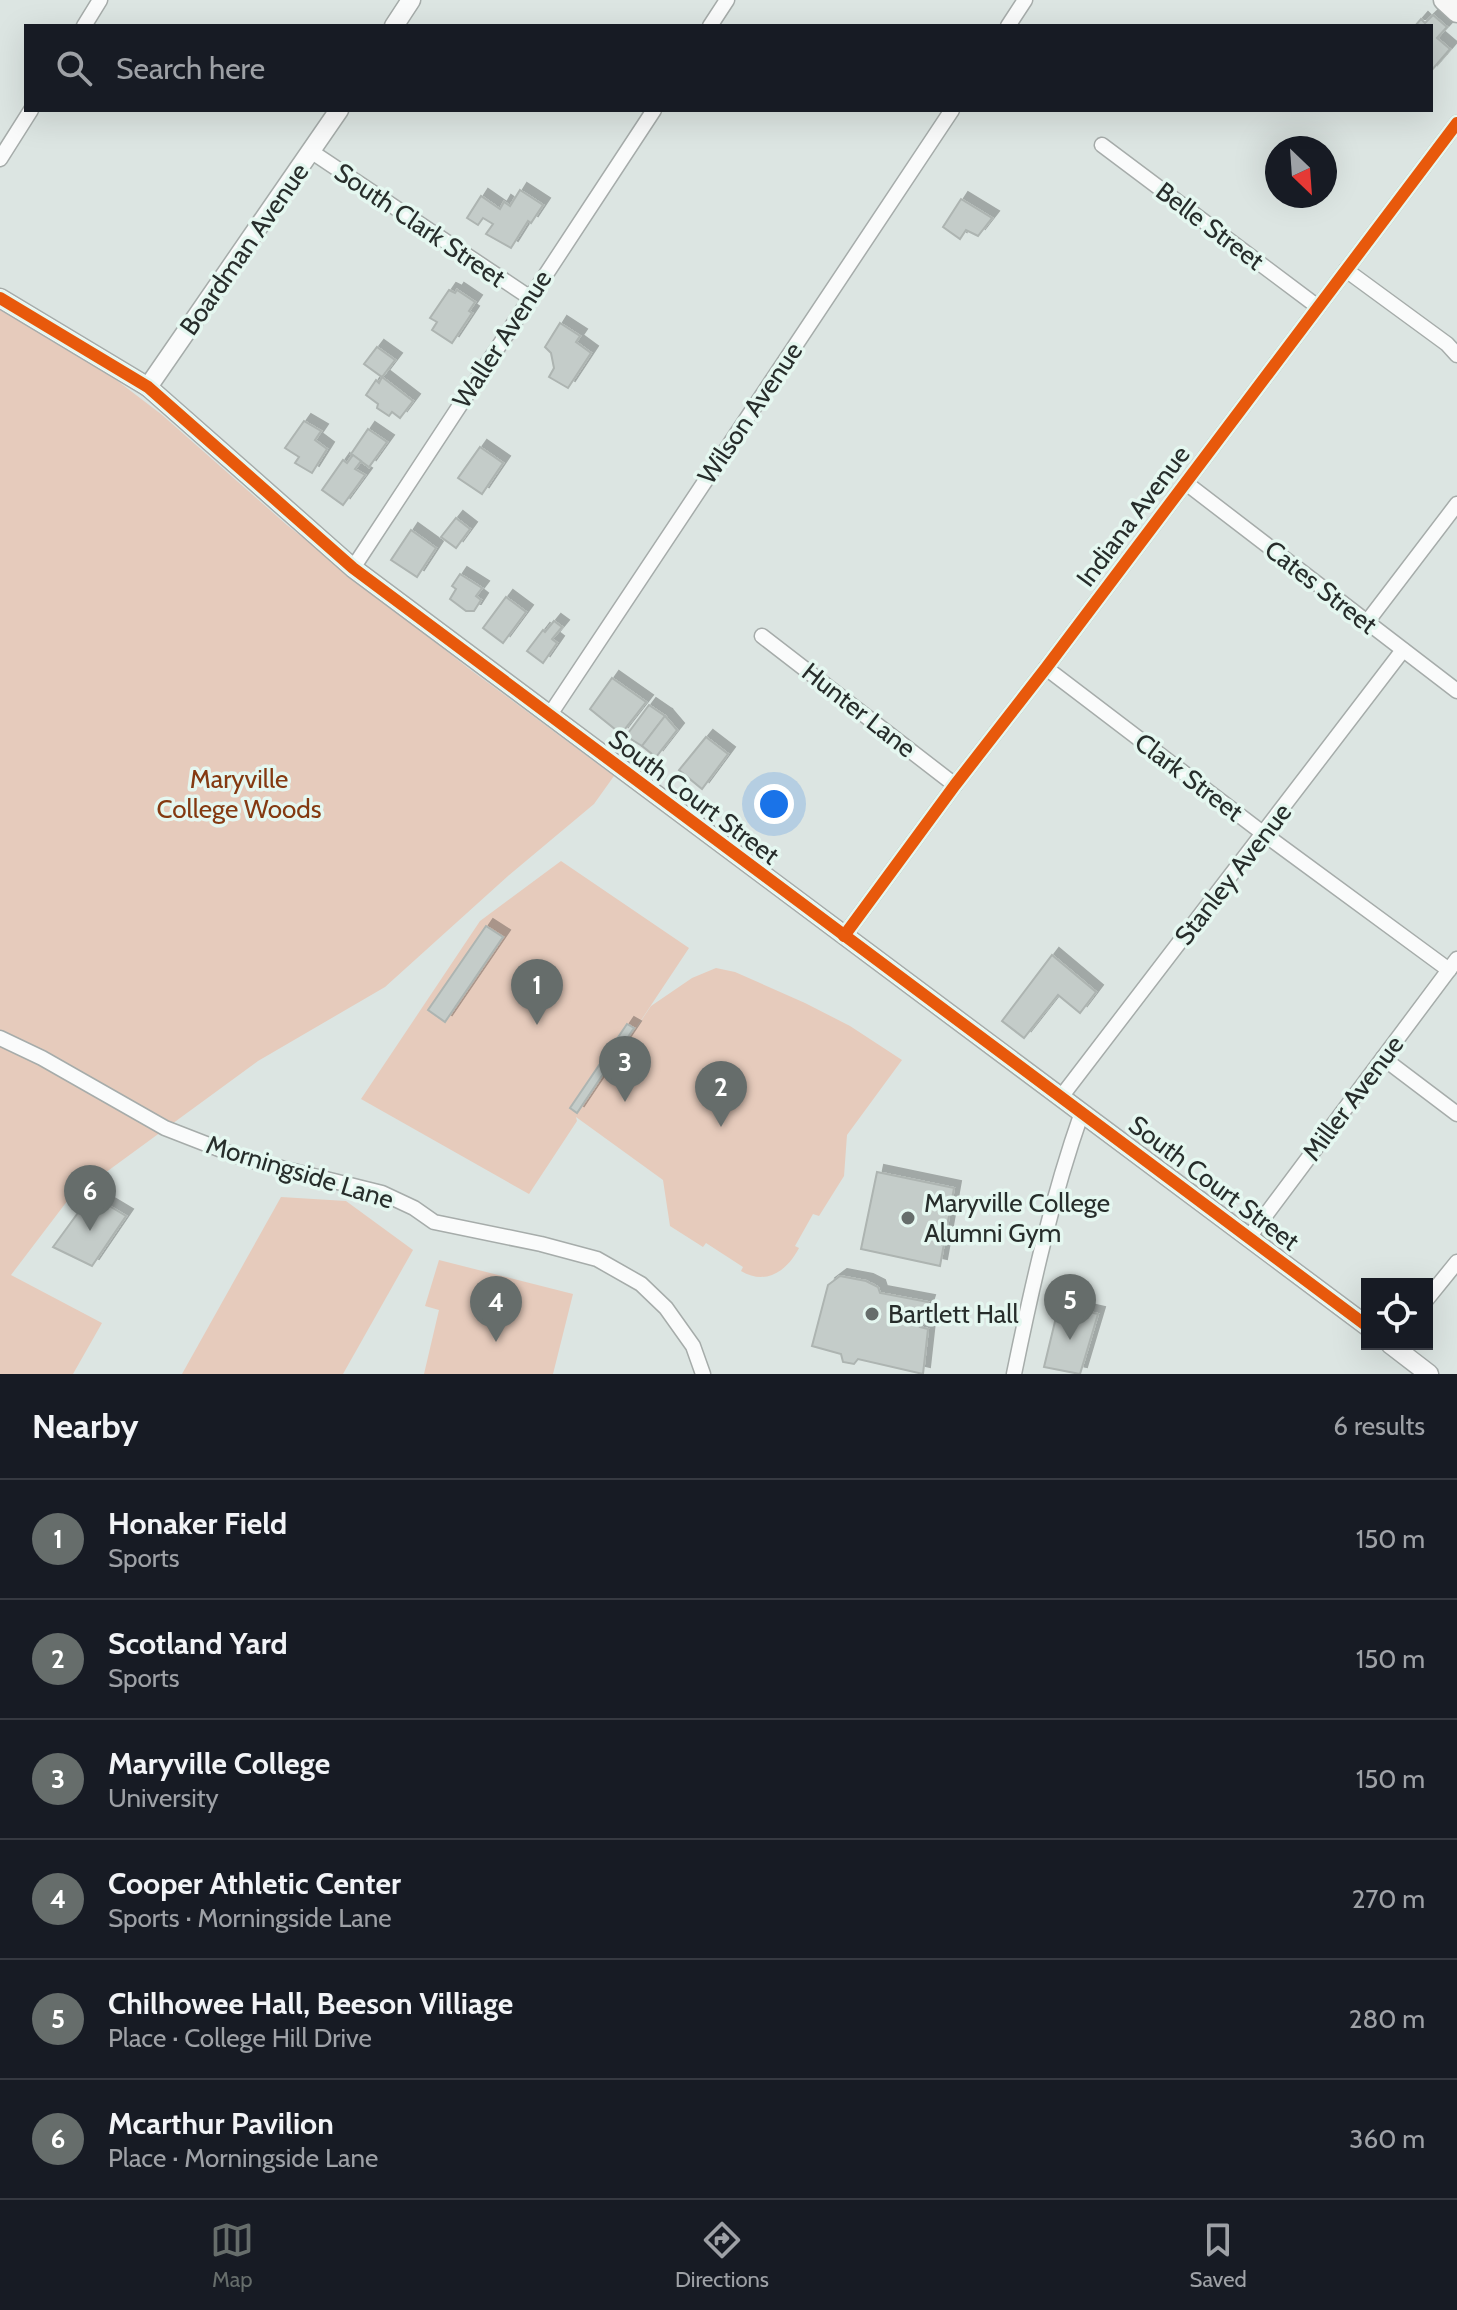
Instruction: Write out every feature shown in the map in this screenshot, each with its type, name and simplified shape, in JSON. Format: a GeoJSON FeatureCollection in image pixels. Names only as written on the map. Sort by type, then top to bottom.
{"type":"FeatureCollection","features":[{"type":"Feature","properties":{"kind":"main road"},"geometry":{"type":"LineString","coordinates":[[1444,0],[1457,12]]}},
{"type":"Feature","properties":{"kind":"street"},"geometry":{"type":"LineString","coordinates":[[85,24],[100,0]]}},
{"type":"Feature","properties":{"kind":"street"},"geometry":{"type":"LineString","coordinates":[[395,24],[411,0]]}},
{"type":"Feature","properties":{"kind":"street"},"geometry":{"type":"LineString","coordinates":[[711,24],[727,0]]}},
{"type":"Feature","properties":{"kind":"street"},"geometry":{"type":"LineString","coordinates":[[1009,24],[1025,0]]}},
{"type":"Feature","properties":{"kind":"street"},"geometry":{"type":"LineString","coordinates":[[0,159],[30,112]]}},
{"type":"Feature","properties":{"kind":"street","name":"Boardman Avenue"},"geometry":{"type":"LineString","coordinates":[[148,387],[338,112]]}},
{"type":"Feature","properties":{"kind":"street","name":"Waller Avenue"},"geometry":{"type":"LineString","coordinates":[[353,568],[653,112]]}},
{"type":"Feature","properties":{"kind":"street","name":"Wilson Avenue"},"geometry":{"type":"LineString","coordinates":[[549,716],[951,112]]}},
{"type":"Feature","properties":{"kind":"street","name":"Indiana Avenue"},"geometry":{"type":"LineString","coordinates":[[844,936],[1457,123]]}},
{"type":"Feature","properties":{"kind":"street","name":"Belle Street"},"geometry":{"type":"LineString","coordinates":[[1102,145],[1318,307]]}},
{"type":"Feature","properties":{"kind":"street","name":"South Clark Street"},"geometry":{"type":"LineString","coordinates":[[312,152],[529,297]]}},
{"type":"Feature","properties":{"kind":"street"},"geometry":{"type":"LineString","coordinates":[[1346,270],[1447,344],[1457,355]]}},
{"type":"Feature","properties":{"kind":"street","name":"South Court Street"},"geometry":{"type":"LineString","coordinates":[[0,298],[148,387],[353,568],[1361,1321]]}},
{"type":"Feature","properties":{"kind":"street","name":"Cates Street"},"geometry":{"type":"LineString","coordinates":[[1186,483],[1457,691]]}},
{"type":"Feature","properties":{"kind":"street"},"geometry":{"type":"LineString","coordinates":[[1367,622],[1457,504]]}},
{"type":"Feature","properties":{"kind":"street","name":"Hunter Lane"},"geometry":{"type":"LineString","coordinates":[[762,636],[955,785]]}},
{"type":"Feature","properties":{"kind":"street","name":"Stanley Avenue"},"geometry":{"type":"LineString","coordinates":[[1061,1097],[1403,650]]}},
{"type":"Feature","properties":{"kind":"street","name":"Clark Street"},"geometry":{"type":"LineString","coordinates":[[1046,668],[1264,834],[1453,965]]}},
{"type":"Feature","properties":{"kind":"street","name":"Miller Avenue"},"geometry":{"type":"LineString","coordinates":[[1250,1236],[1453,965]]}},
{"type":"Feature","properties":{"kind":"street","name":"Morningside Lane"},"geometry":{"type":"LineString","coordinates":[[0,1038],[42,1058],[165,1128],[219,1149],[249,1160],[382,1193],[414,1208],[434,1222],[597,1259],[641,1284],[666,1308],[693,1346],[703,1374]]}},
{"type":"Feature","properties":{"kind":"street"},"geometry":{"type":"LineString","coordinates":[[1383,1058],[1457,1114]]}},
{"type":"Feature","properties":{"kind":"street"},"geometry":{"type":"LineString","coordinates":[[1014,1374],[1038,1265],[1068,1151],[1082,1112]]}},
{"type":"Feature","properties":{"kind":"street"},"geometry":{"type":"LineString","coordinates":[[1433,1292],[1457,1262]]}},
{"type":"Feature","properties":{"kind":"street"},"geometry":{"type":"LineString","coordinates":[[1399,1350],[1429,1374]]}},
{"type":"Feature","properties":{"kind":"green space","name":"Maryville College Woods"},"geometry":{"type":"Polygon","coordinates":[[[0,309],[94,363],[161,414],[287,525],[468,668],[614,776],[594,804],[508,876],[385,987],[258,1061],[68,1200],[11,1275],[102,1323],[73,1374],[0,1374],[0,309]]]}},
{"type":"Feature","properties":{"kind":"green space"},"geometry":{"type":"Polygon","coordinates":[[[561,861],[689,948],[610,1067],[651,1006],[692,978],[716,968],[735,972],[805,1003],[850,1026],[902,1060],[847,1135],[844,1176],[819,1216],[813,1214],[795,1246],[799,1248],[794,1256],[775,1274],[759,1277],[741,1271],[743,1267],[706,1243],[703,1247],[670,1226],[663,1180],[576,1117],[577,1121],[529,1194],[361,1099],[480,921],[561,861]]]}},
{"type":"Feature","properties":{"kind":"green space"},"geometry":{"type":"Polygon","coordinates":[[[281,1197],[346,1201],[413,1250],[343,1374],[182,1374],[281,1197]]]}},
{"type":"Feature","properties":{"kind":"green space"},"geometry":{"type":"Polygon","coordinates":[[[439,1260],[573,1294],[553,1374],[424,1374],[439,1310],[425,1306],[439,1260]]]}},
{"type":"Feature","properties":{"kind":"building"},"geometry":{"type":"Polygon","coordinates":[[[1433,15],[1447,27],[1437,38],[1450,49],[1433,69],[1433,24],[1417,24],[1421,19],[1425,23],[1433,15]]]}},
{"type":"Feature","properties":{"kind":"building"},"geometry":{"type":"Polygon","coordinates":[[[520,190],[543,205],[531,223],[528,221],[511,248],[486,234],[493,224],[483,218],[478,225],[467,218],[481,196],[500,209],[504,202],[510,206],[520,190]]]}},
{"type":"Feature","properties":{"kind":"building"},"geometry":{"type":"Polygon","coordinates":[[[961,199],[992,218],[978,236],[966,230],[960,239],[943,227],[961,199]]]}},
{"type":"Feature","properties":{"kind":"building"},"geometry":{"type":"Polygon","coordinates":[[[449,290],[455,293],[457,290],[475,302],[469,311],[472,313],[452,343],[432,330],[437,322],[430,318],[449,290]]]}},
{"type":"Feature","properties":{"kind":"building"},"geometry":{"type":"Polygon","coordinates":[[[560,323],[580,336],[576,342],[591,353],[568,388],[549,377],[554,368],[551,353],[545,347],[560,323]]]}},
{"type":"Feature","properties":{"kind":"building"},"geometry":{"type":"Polygon","coordinates":[[[377,347],[395,360],[382,377],[364,364],[377,347]]]}},
{"type":"Feature","properties":{"kind":"building"},"geometry":{"type":"Polygon","coordinates":[[[382,377],[413,401],[400,418],[392,412],[389,416],[377,408],[378,404],[366,395],[376,380],[379,383],[382,377]]]}},
{"type":"Feature","properties":{"kind":"building"},"geometry":{"type":"Polygon","coordinates":[[[304,421],[321,431],[315,440],[327,449],[312,473],[295,463],[299,457],[285,448],[304,421]]]}},
{"type":"Feature","properties":{"kind":"building"},"geometry":{"type":"Polygon","coordinates":[[[368,429],[387,442],[369,467],[351,454],[368,429]]]}},
{"type":"Feature","properties":{"kind":"building"},"geometry":{"type":"Polygon","coordinates":[[[480,447],[503,463],[482,494],[458,478],[480,447]]]}},
{"type":"Feature","properties":{"kind":"building"},"geometry":{"type":"Polygon","coordinates":[[[353,455],[361,461],[355,469],[365,475],[343,505],[322,490],[343,460],[347,463],[353,455]]]}},
{"type":"Feature","properties":{"kind":"building"},"geometry":{"type":"Polygon","coordinates":[[[456,518],[470,529],[456,548],[441,537],[456,518]]]}},
{"type":"Feature","properties":{"kind":"building"},"geometry":{"type":"Polygon","coordinates":[[[411,530],[436,548],[417,577],[391,560],[411,530]]]}},
{"type":"Feature","properties":{"kind":"building"},"geometry":{"type":"Polygon","coordinates":[[[460,574],[482,588],[476,596],[481,600],[474,611],[466,611],[450,599],[456,589],[452,586],[460,574]]]}},
{"type":"Feature","properties":{"kind":"building"},"geometry":{"type":"Polygon","coordinates":[[[506,597],[526,612],[503,643],[483,628],[506,597]]]}},
{"type":"Feature","properties":{"kind":"building"},"geometry":{"type":"Polygon","coordinates":[[[554,621],[562,627],[552,639],[557,643],[543,663],[527,651],[554,621]]]}},
{"type":"Feature","properties":{"kind":"building"},"geometry":{"type":"Polygon","coordinates":[[[612,678],[646,702],[621,734],[590,709],[612,678]]]}},
{"type":"Feature","properties":{"kind":"building"},"geometry":{"type":"Polygon","coordinates":[[[649,705],[665,716],[642,746],[626,736],[649,705]]]}},
{"type":"Feature","properties":{"kind":"building"},"geometry":{"type":"Polygon","coordinates":[[[665,716],[677,730],[656,757],[642,746],[665,716]]]}},
{"type":"Feature","properties":{"kind":"building"},"geometry":{"type":"Polygon","coordinates":[[[706,737],[728,754],[702,789],[679,770],[706,737]]]}},
{"type":"Feature","properties":{"kind":"building"},"geometry":{"type":"Polygon","coordinates":[[[486,926],[503,937],[445,1022],[428,1010],[486,926]]]}},
{"type":"Feature","properties":{"kind":"building"},"geometry":{"type":"Polygon","coordinates":[[[1052,955],[1096,992],[1080,1013],[1058,995],[1024,1038],[1002,1021],[1052,955]]]}},
{"type":"Feature","properties":{"kind":"building"},"geometry":{"type":"Polygon","coordinates":[[[627,1024],[634,1028],[577,1113],[570,1108],[627,1024]]]}},
{"type":"Feature","properties":{"kind":"building","name":"Maryville College Alumni Gym"},"geometry":{"type":"Polygon","coordinates":[[[877,1172],[954,1188],[940,1266],[861,1249],[877,1172]]]}},
{"type":"Feature","properties":{"kind":"building"},"geometry":{"type":"Polygon","coordinates":[[[91,1195],[126,1216],[92,1266],[53,1247],[91,1195]]]}},
{"type":"Feature","properties":{"kind":"building","name":"Bartlett Hall"},"geometry":{"type":"Polygon","coordinates":[[[840,1276],[866,1281],[878,1287],[880,1293],[928,1302],[920,1327],[928,1329],[923,1374],[858,1359],[854,1364],[843,1362],[841,1354],[812,1346],[828,1285],[840,1276]]]}},
{"type":"Feature","properties":{"kind":"building"},"geometry":{"type":"Polygon","coordinates":[[[1059,1305],[1098,1314],[1080,1374],[1044,1367],[1059,1305]]]}},
{"type":"Feature","properties":{"kind":"cycle path"},"geometry":{"type":"LineString","coordinates":[[844,936],[1457,123]]}},
{"type":"Feature","properties":{"kind":"cycle path"},"geometry":{"type":"LineString","coordinates":[[0,298],[148,387],[353,568],[1361,1322]]}},
{"type":"Feature","properties":{"kind":"place","name":"Honaker Field"},"geometry":{"type":"Point","coordinates":[537,1025]}},
{"type":"Feature","properties":{"kind":"place","name":"Maryville College"},"geometry":{"type":"Point","coordinates":[625,1102]}},
{"type":"Feature","properties":{"kind":"place","name":"Scotland Yard"},"geometry":{"type":"Point","coordinates":[721,1127]}},
{"type":"Feature","properties":{"kind":"place","name":"Maryville College Alumni Gym"},"geometry":{"type":"Point","coordinates":[908,1218]}},
{"type":"Feature","properties":{"kind":"place","name":"Mcarthur Pavilion"},"geometry":{"type":"Point","coordinates":[90,1231]}},
{"type":"Feature","properties":{"kind":"place","name":"Bartlett Hall"},"geometry":{"type":"Point","coordinates":[872,1314]}},
{"type":"Feature","properties":{"kind":"place","name":"Chilhowee Hall, Beeson Villiage"},"geometry":{"type":"Point","coordinates":[1070,1340]}},
{"type":"Feature","properties":{"kind":"place","name":"Cooper Athletic Center"},"geometry":{"type":"Point","coordinates":[496,1342]}}]}
